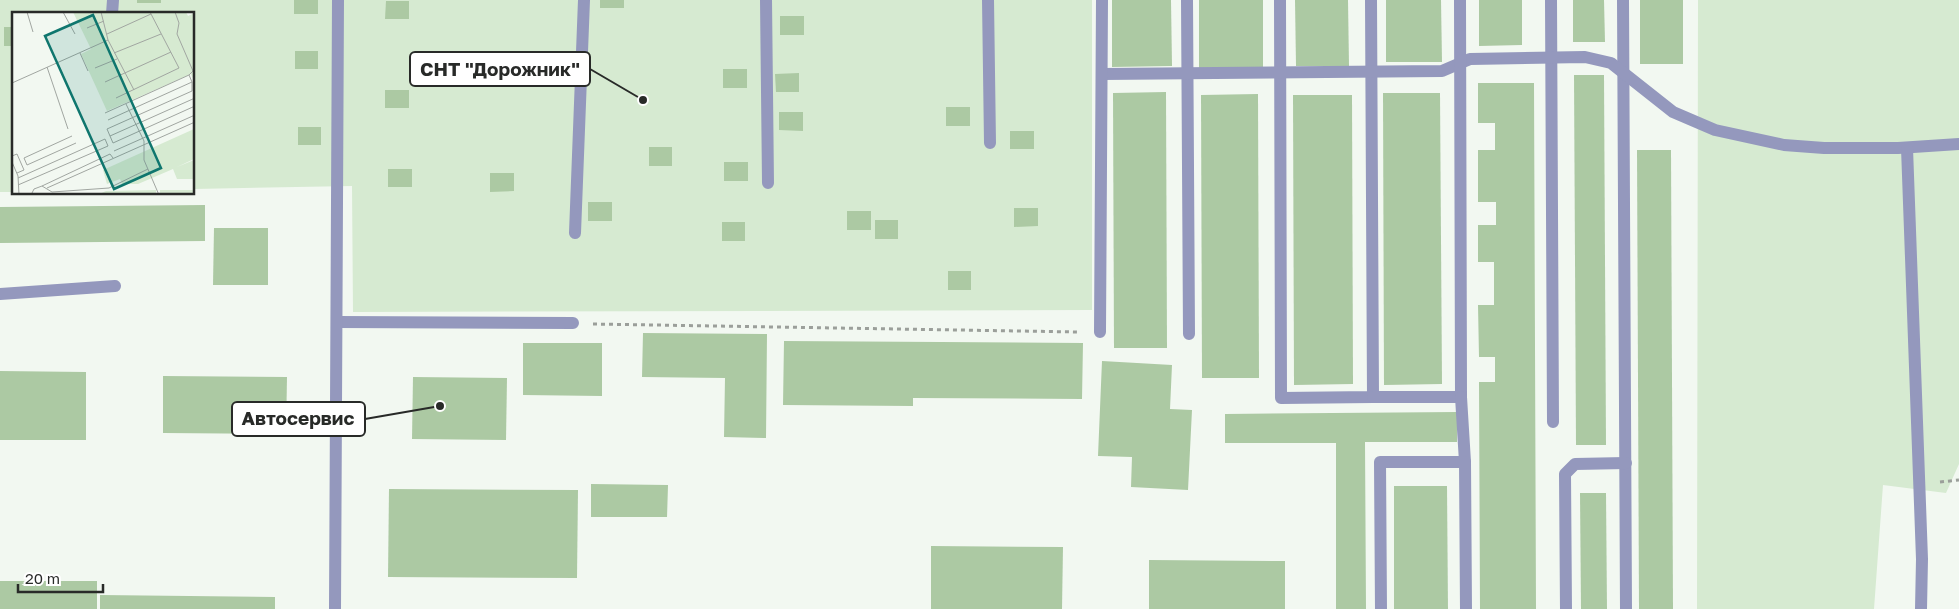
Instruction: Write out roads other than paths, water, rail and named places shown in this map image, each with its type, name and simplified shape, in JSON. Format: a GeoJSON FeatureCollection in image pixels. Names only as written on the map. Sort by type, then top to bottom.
{"type":"FeatureCollection","features":[{"type":"Feature","properties":{"kind":"street"},"geometry":{"type":"LineString","coordinates":[[335,609],[338,0]]}},
{"type":"Feature","properties":{"kind":"street"},"geometry":{"type":"LineString","coordinates":[[575,233],[584,0]]}},
{"type":"Feature","properties":{"kind":"street"},"geometry":{"type":"LineString","coordinates":[[766,0],[768,183]]}},
{"type":"Feature","properties":{"kind":"street"},"geometry":{"type":"LineString","coordinates":[[988,0],[990,143]]}},
{"type":"Feature","properties":{"kind":"street"},"geometry":{"type":"LineString","coordinates":[[1100,332],[1102,0]]}},
{"type":"Feature","properties":{"kind":"street"},"geometry":{"type":"LineString","coordinates":[[1187,0],[1189,334]]}},
{"type":"Feature","properties":{"kind":"street"},"geometry":{"type":"LineString","coordinates":[[1280,0],[1281,398],[1461,397]]}},
{"type":"Feature","properties":{"kind":"street"},"geometry":{"type":"LineString","coordinates":[[1371,0],[1373,397]]}},
{"type":"Feature","properties":{"kind":"street"},"geometry":{"type":"LineString","coordinates":[[1460,0],[1461,397],[1465,462],[1466,609]]}},
{"type":"Feature","properties":{"kind":"street"},"geometry":{"type":"LineString","coordinates":[[1552,0],[1553,422]]}},
{"type":"Feature","properties":{"kind":"street"},"geometry":{"type":"LineString","coordinates":[[1623,0],[1626,609]]}},
{"type":"Feature","properties":{"kind":"street"},"geometry":{"type":"LineString","coordinates":[[1102,74],[1442,71],[1470,59],[1585,58],[1611,63],[1673,112],[1715,130],[1792,145],[1824,148],[1907,148],[1959,144]]}},
{"type":"Feature","properties":{"kind":"street"},"geometry":{"type":"LineString","coordinates":[[1907,148],[1922,560],[1921,609]]}},
{"type":"Feature","properties":{"kind":"street"},"geometry":{"type":"LineString","coordinates":[[0,294],[115,286]]}},
{"type":"Feature","properties":{"kind":"street"},"geometry":{"type":"LineString","coordinates":[[337,322],[573,323]]}},
{"type":"Feature","properties":{"kind":"street"},"geometry":{"type":"LineString","coordinates":[[1381,609],[1380,462],[1465,462]]}},
{"type":"Feature","properties":{"kind":"street"},"geometry":{"type":"LineString","coordinates":[[1566,609],[1565,474],[1574,464],[1626,463]]}},
{"type":"Feature","properties":{"kind":"place","name":"СНТ \"Дорожник\""},"geometry":{"type":"Point","coordinates":[643,100]}},
{"type":"Feature","properties":{"kind":"place","name":"Автосервис"},"geometry":{"type":"Point","coordinates":[440,406]}}]}
